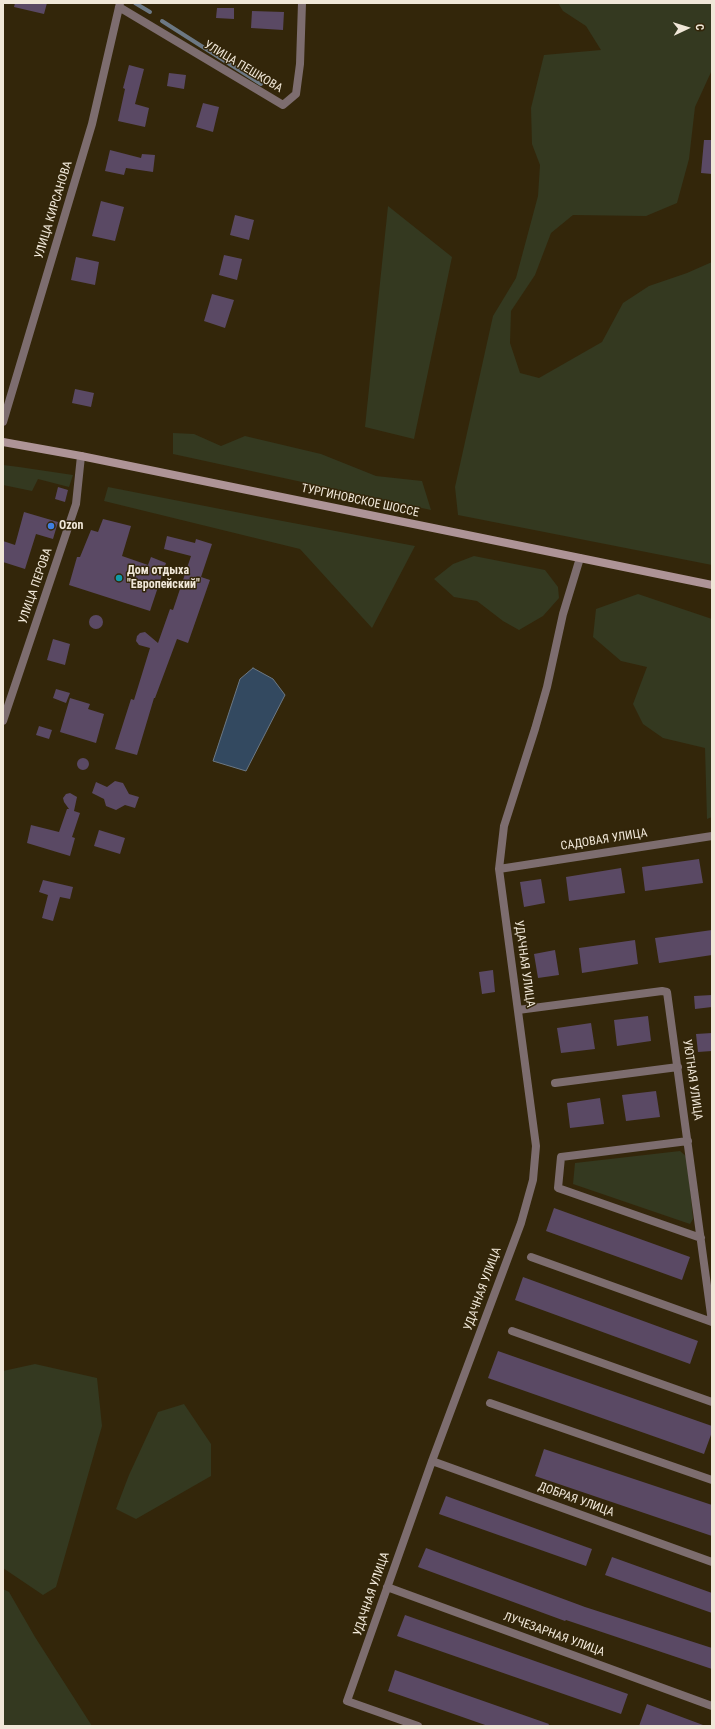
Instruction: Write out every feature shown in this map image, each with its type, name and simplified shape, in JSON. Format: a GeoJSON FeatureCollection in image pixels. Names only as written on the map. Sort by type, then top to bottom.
{"type":"FeatureCollection","features":[{"type":"Feature","properties":{"kind":"main road","name":"ТУРГИНОВСКОЕ ШОССЕ"},"geometry":{"type":"LineString","coordinates":[[3,442],[80,456],[712,585]]}},
{"type":"Feature","properties":{"kind":"street","name":"УЛИЦА ПЕШКОВА"},"geometry":{"type":"LineString","coordinates":[[120,5],[283,105],[296,94],[300,64],[302,3]]}},
{"type":"Feature","properties":{"kind":"street","name":"УЛИЦА КИРСАНОВА"},"geometry":{"type":"LineString","coordinates":[[3,422],[92,124],[120,5]]}},
{"type":"Feature","properties":{"kind":"street","name":"УЛИЦА ПЕРОВА"},"geometry":{"type":"LineString","coordinates":[[3,721],[76,504],[80,456]]}},
{"type":"Feature","properties":{"kind":"street","name":"УДАЧНАЯ УЛИЦА"},"geometry":{"type":"LineString","coordinates":[[418,1726],[348,1701],[432,1461],[521,1223],[534,1180],[536,1146],[499,869],[504,826],[547,687],[563,614],[580,558]]}},
{"type":"Feature","properties":{"kind":"street","name":"САДОВАЯ УЛИЦА"},"geometry":{"type":"LineString","coordinates":[[499,869],[712,836]]}},
{"type":"Feature","properties":{"kind":"street","name":"УЮТНАЯ УЛИЦА"},"geometry":{"type":"LineString","coordinates":[[518,1010],[665,991],[667,992],[669,996],[712,1322]]}},
{"type":"Feature","properties":{"kind":"street"},"geometry":{"type":"LineString","coordinates":[[555,1083],[678,1067]]}},
{"type":"Feature","properties":{"kind":"street"},"geometry":{"type":"LineString","coordinates":[[688,1141],[561,1156],[558,1188],[701,1238]]}},
{"type":"Feature","properties":{"kind":"street"},"geometry":{"type":"LineString","coordinates":[[531,1256],[712,1322]]}},
{"type":"Feature","properties":{"kind":"street"},"geometry":{"type":"LineString","coordinates":[[512,1331],[712,1402]]}},
{"type":"Feature","properties":{"kind":"street"},"geometry":{"type":"LineString","coordinates":[[490,1404],[712,1480]]}},
{"type":"Feature","properties":{"kind":"street","name":"ДОБРАЯ УЛИЦА"},"geometry":{"type":"LineString","coordinates":[[432,1461],[712,1562]]}},
{"type":"Feature","properties":{"kind":"street","name":"ЛУЧЕЗАРНАЯ УЛИЦА"},"geometry":{"type":"LineString","coordinates":[[387,1587],[712,1706]]}},
{"type":"Feature","properties":{"kind":"green space"},"geometry":{"type":"Polygon","coordinates":[[[558,3],[712,3],[712,70],[695,107],[689,159],[677,203],[646,216],[573,215],[551,233],[535,275],[511,311],[510,343],[520,373],[539,378],[602,342],[623,303],[649,286],[687,273],[712,262],[712,565],[458,515],[455,487],[493,316],[516,278],[538,196],[540,165],[532,144],[531,108],[544,55],[601,50],[586,26],[563,11],[558,3]]]}},
{"type":"Feature","properties":{"kind":"green space"},"geometry":{"type":"Polygon","coordinates":[[[388,206],[452,257],[414,439],[365,427],[388,206]]]}},
{"type":"Feature","properties":{"kind":"green space"},"geometry":{"type":"Polygon","coordinates":[[[173,433],[194,434],[221,446],[245,436],[321,454],[376,476],[422,481],[431,510],[173,454],[173,433]]]}},
{"type":"Feature","properties":{"kind":"green space"},"geometry":{"type":"Polygon","coordinates":[[[3,465],[73,475],[69,487],[38,479],[32,491],[3,485],[3,465]]]}},
{"type":"Feature","properties":{"kind":"green space"},"geometry":{"type":"Polygon","coordinates":[[[108,487],[415,546],[372,628],[300,549],[104,501],[108,487]]]}},
{"type":"Feature","properties":{"kind":"green space"},"geometry":{"type":"Polygon","coordinates":[[[474,556],[545,570],[558,587],[559,598],[543,616],[519,630],[503,621],[477,601],[454,597],[434,579],[453,564],[474,556]]]}},
{"type":"Feature","properties":{"kind":"green space"},"geometry":{"type":"Polygon","coordinates":[[[638,594],[712,619],[712,817],[707,819],[705,748],[663,738],[643,724],[633,704],[647,667],[621,661],[593,637],[596,609],[638,594]]]}},
{"type":"Feature","properties":{"kind":"green space"},"geometry":{"type":"Polygon","coordinates":[[[680,1151],[687,1157],[693,1219],[690,1224],[573,1184],[575,1163],[680,1151]]]}},
{"type":"Feature","properties":{"kind":"green space"},"geometry":{"type":"Polygon","coordinates":[[[35,1364],[97,1378],[102,1426],[56,1587],[43,1595],[3,1568],[3,1371],[35,1364]]]}},
{"type":"Feature","properties":{"kind":"green space"},"geometry":{"type":"Polygon","coordinates":[[[184,1404],[211,1444],[211,1476],[136,1519],[116,1509],[129,1475],[158,1412],[184,1404]]]}},
{"type":"Feature","properties":{"kind":"green space"},"geometry":{"type":"Polygon","coordinates":[[[3,1589],[9,1592],[35,1637],[92,1726],[3,1726],[3,1589]]]}},
{"type":"Feature","properties":{"kind":"water"},"geometry":{"type":"Polygon","coordinates":[[[253,668],[273,679],[285,695],[246,771],[213,761],[240,679],[253,668]]]}},
{"type":"Feature","properties":{"kind":"building"},"geometry":{"type":"Polygon","coordinates":[[[15,3],[47,3],[44,14],[14,7],[15,3]]]}},
{"type":"Feature","properties":{"kind":"building"},"geometry":{"type":"Polygon","coordinates":[[[217,8],[234,8],[234,19],[216,18],[217,8]]]}},
{"type":"Feature","properties":{"kind":"building"},"geometry":{"type":"Polygon","coordinates":[[[252,11],[284,12],[283,30],[251,28],[252,11]]]}},
{"type":"Feature","properties":{"kind":"building"},"geometry":{"type":"Polygon","coordinates":[[[129,65],[144,69],[135,104],[149,108],[145,127],[118,121],[125,89],[123,88],[129,65]]]}},
{"type":"Feature","properties":{"kind":"building"},"geometry":{"type":"Polygon","coordinates":[[[169,73],[186,75],[184,89],[167,86],[169,73]]]}},
{"type":"Feature","properties":{"kind":"building"},"geometry":{"type":"Polygon","coordinates":[[[203,103],[219,107],[213,132],[196,127],[203,103]]]}},
{"type":"Feature","properties":{"kind":"building"},"geometry":{"type":"Polygon","coordinates":[[[704,140],[712,140],[712,174],[701,173],[704,140]]]}},
{"type":"Feature","properties":{"kind":"building"},"geometry":{"type":"Polygon","coordinates":[[[110,150],[141,158],[142,154],[155,155],[153,172],[126,168],[124,175],[105,171],[110,150]]]}},
{"type":"Feature","properties":{"kind":"building"},"geometry":{"type":"Polygon","coordinates":[[[101,201],[124,207],[115,241],[92,236],[101,201]]]}},
{"type":"Feature","properties":{"kind":"building"},"geometry":{"type":"Polygon","coordinates":[[[235,215],[254,220],[249,240],[230,235],[235,215]]]}},
{"type":"Feature","properties":{"kind":"building"},"geometry":{"type":"Polygon","coordinates":[[[224,255],[242,259],[237,280],[219,275],[224,255]]]}},
{"type":"Feature","properties":{"kind":"building"},"geometry":{"type":"Polygon","coordinates":[[[76,257],[99,262],[95,285],[71,280],[76,257]]]}},
{"type":"Feature","properties":{"kind":"building"},"geometry":{"type":"Polygon","coordinates":[[[212,294],[234,300],[225,328],[204,321],[212,294]]]}},
{"type":"Feature","properties":{"kind":"building"},"geometry":{"type":"Polygon","coordinates":[[[75,389],[94,393],[91,407],[72,403],[75,389]]]}},
{"type":"Feature","properties":{"kind":"building"},"geometry":{"type":"Polygon","coordinates":[[[58,487],[68,490],[65,502],[55,499],[58,487]]]}},
{"type":"Feature","properties":{"kind":"building"},"geometry":{"type":"Polygon","coordinates":[[[24,512],[58,522],[53,539],[36,534],[25,569],[3,562],[3,541],[15,545],[24,512]]]}},
{"type":"Feature","properties":{"kind":"building"},"geometry":{"type":"Polygon","coordinates":[[[103,519],[131,526],[122,556],[148,565],[151,557],[166,563],[150,611],[69,585],[77,557],[80,557],[91,530],[98,532],[103,519]]]}},
{"type":"Feature","properties":{"kind":"building"},"geometry":{"type":"Polygon","coordinates":[[[167,536],[195,543],[196,539],[212,544],[201,577],[210,580],[188,643],[177,639],[154,698],[137,755],[115,749],[131,699],[134,700],[150,648],[139,645],[136,641],[137,636],[140,633],[145,632],[158,643],[170,609],[173,610],[191,556],[164,549],[167,536]]]}},
{"type":"Feature","properties":{"kind":"building"},"geometry":{"type":"Polygon","coordinates":[[[96,615],[101,617],[103,622],[101,627],[96,629],[91,627],[89,622],[91,617],[96,615]]]}},
{"type":"Feature","properties":{"kind":"building"},"geometry":{"type":"Polygon","coordinates":[[[53,639],[70,644],[65,665],[47,660],[53,639]]]}},
{"type":"Feature","properties":{"kind":"building"},"geometry":{"type":"Polygon","coordinates":[[[56,689],[70,693],[66,703],[53,698],[56,689]]]}},
{"type":"Feature","properties":{"kind":"building"},"geometry":{"type":"Polygon","coordinates":[[[70,698],[90,704],[88,709],[104,714],[96,743],[60,732],[70,698]]]}},
{"type":"Feature","properties":{"kind":"building"},"geometry":{"type":"Polygon","coordinates":[[[39,726],[52,730],[49,739],[36,735],[39,726]]]}},
{"type":"Feature","properties":{"kind":"building"},"geometry":{"type":"Polygon","coordinates":[[[85,758],[88,759],[88,769],[81,770],[78,769],[77,762],[78,759],[85,758]]]}},
{"type":"Feature","properties":{"kind":"building"},"geometry":{"type":"Polygon","coordinates":[[[115,781],[123,783],[129,794],[139,797],[135,808],[125,805],[116,810],[106,806],[104,799],[92,793],[96,782],[107,787],[115,781]]]}},
{"type":"Feature","properties":{"kind":"building"},"geometry":{"type":"Polygon","coordinates":[[[70,793],[77,797],[74,811],[80,813],[72,837],[75,838],[70,856],[27,843],[31,825],[59,832],[67,809],[69,809],[63,798],[66,794],[70,793]]]}},
{"type":"Feature","properties":{"kind":"building"},"geometry":{"type":"Polygon","coordinates":[[[99,830],[125,838],[120,854],[94,846],[99,830]]]}},
{"type":"Feature","properties":{"kind":"building"},"geometry":{"type":"Polygon","coordinates":[[[699,859],[703,883],[645,891],[642,867],[699,859]]]}},
{"type":"Feature","properties":{"kind":"building"},"geometry":{"type":"Polygon","coordinates":[[[621,868],[625,893],[569,901],[566,877],[621,868]]]}},
{"type":"Feature","properties":{"kind":"building"},"geometry":{"type":"Polygon","coordinates":[[[541,879],[545,903],[524,907],[520,882],[541,879]]]}},
{"type":"Feature","properties":{"kind":"building"},"geometry":{"type":"Polygon","coordinates":[[[43,880],[73,887],[70,899],[60,897],[53,921],[42,918],[48,895],[39,892],[43,880]]]}},
{"type":"Feature","properties":{"kind":"building"},"geometry":{"type":"Polygon","coordinates":[[[712,930],[712,955],[659,963],[655,938],[712,930]]]}},
{"type":"Feature","properties":{"kind":"building"},"geometry":{"type":"Polygon","coordinates":[[[635,940],[638,964],[582,973],[579,948],[635,940]]]}},
{"type":"Feature","properties":{"kind":"building"},"geometry":{"type":"Polygon","coordinates":[[[555,950],[559,975],[538,978],[534,954],[555,950]]]}},
{"type":"Feature","properties":{"kind":"building"},"geometry":{"type":"Polygon","coordinates":[[[493,970],[495,992],[482,994],[479,972],[493,970]]]}},
{"type":"Feature","properties":{"kind":"building"},"geometry":{"type":"Polygon","coordinates":[[[712,995],[712,1007],[695,1009],[694,996],[712,995]]]}},
{"type":"Feature","properties":{"kind":"building"},"geometry":{"type":"Polygon","coordinates":[[[648,1016],[651,1041],[617,1046],[614,1020],[648,1016]]]}},
{"type":"Feature","properties":{"kind":"building"},"geometry":{"type":"Polygon","coordinates":[[[591,1023],[595,1049],[561,1053],[557,1028],[591,1023]]]}},
{"type":"Feature","properties":{"kind":"building"},"geometry":{"type":"Polygon","coordinates":[[[712,1033],[712,1051],[698,1052],[696,1034],[712,1033]]]}},
{"type":"Feature","properties":{"kind":"building"},"geometry":{"type":"Polygon","coordinates":[[[656,1091],[660,1117],[626,1121],[622,1095],[656,1091]]]}},
{"type":"Feature","properties":{"kind":"building"},"geometry":{"type":"Polygon","coordinates":[[[600,1098],[604,1124],[570,1128],[567,1103],[600,1098]]]}},
{"type":"Feature","properties":{"kind":"building"},"geometry":{"type":"Polygon","coordinates":[[[554,1208],[690,1257],[682,1280],[546,1231],[554,1208]]]}},
{"type":"Feature","properties":{"kind":"building"},"geometry":{"type":"Polygon","coordinates":[[[523,1277],[698,1341],[690,1364],[515,1300],[523,1277]]]}},
{"type":"Feature","properties":{"kind":"building"},"geometry":{"type":"Polygon","coordinates":[[[498,1351],[712,1426],[712,1432],[704,1454],[488,1378],[498,1351]]]}},
{"type":"Feature","properties":{"kind":"building"},"geometry":{"type":"Polygon","coordinates":[[[544,1449],[712,1505],[712,1536],[535,1476],[544,1449]]]}},
{"type":"Feature","properties":{"kind":"building"},"geometry":{"type":"Polygon","coordinates":[[[446,1496],[592,1549],[586,1566],[439,1514],[446,1496]]]}},
{"type":"Feature","properties":{"kind":"building"},"geometry":{"type":"Polygon","coordinates":[[[426,1548],[585,1607],[712,1648],[712,1669],[566,1620],[565,1621],[418,1567],[426,1548]]]}},
{"type":"Feature","properties":{"kind":"building"},"geometry":{"type":"Polygon","coordinates":[[[612,1557],[712,1593],[712,1613],[605,1575],[612,1557]]]}},
{"type":"Feature","properties":{"kind":"building"},"geometry":{"type":"Polygon","coordinates":[[[405,1615],[628,1694],[621,1714],[397,1636],[405,1615]]]}},
{"type":"Feature","properties":{"kind":"building"},"geometry":{"type":"Polygon","coordinates":[[[395,1670],[549,1724],[548,1726],[488,1726],[388,1691],[395,1670]]]}},
{"type":"Feature","properties":{"kind":"building"},"geometry":{"type":"Polygon","coordinates":[[[647,1704],[703,1725],[703,1726],[639,1726],[647,1704]]]}},
{"type":"Feature","properties":{"kind":"waterway"},"geometry":{"type":"LineString","coordinates":[[135,3],[150,12]]}},
{"type":"Feature","properties":{"kind":"waterway"},"geometry":{"type":"LineString","coordinates":[[162,21],[261,84]]}},
{"type":"Feature","properties":{"kind":"place","name":"Ozon"},"geometry":{"type":"Point","coordinates":[51,526]}},
{"type":"Feature","properties":{"kind":"place","name":"Дом отдыха \"Европейский\""},"geometry":{"type":"Point","coordinates":[119,578]}}]}
